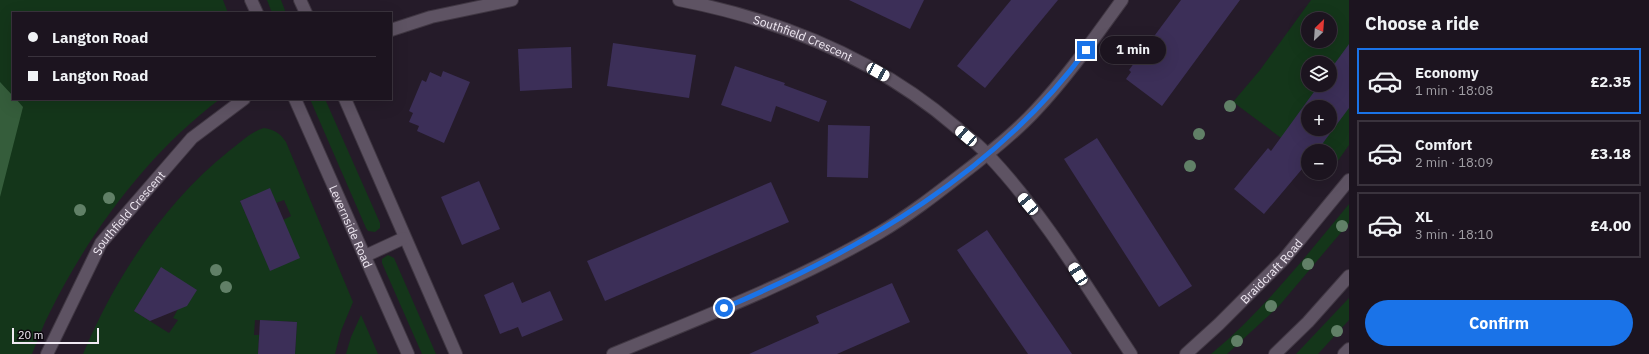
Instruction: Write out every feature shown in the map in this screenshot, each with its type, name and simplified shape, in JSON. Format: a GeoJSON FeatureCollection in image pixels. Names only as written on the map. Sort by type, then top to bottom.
{"type":"FeatureCollection","features":[{"type":"Feature","properties":{"kind":"street"},"geometry":{"type":"LineString","coordinates":[[251,0],[257,12]]}},
{"type":"Feature","properties":{"kind":"street"},"geometry":{"type":"LineString","coordinates":[[300,0],[306,12]]}},
{"type":"Feature","properties":{"kind":"street"},"geometry":{"type":"LineString","coordinates":[[392,30],[431,17],[512,0]]}},
{"type":"Feature","properties":{"kind":"street","name":"Southfield Crescent"},"geometry":{"type":"LineString","coordinates":[[679,0],[718,8],[770,22],[847,55],[902,85],[931,106],[988,154],[1036,213],[1131,354]]}},
{"type":"Feature","properties":{"kind":"street"},"geometry":{"type":"LineString","coordinates":[[613,354],[738,302],[810,268],[878,233],[922,205],[988,154],[1036,110],[1077,62],[1122,0]]}},
{"type":"Feature","properties":{"kind":"street","name":"Southfield Crescent"},"geometry":{"type":"LineString","coordinates":[[47,354],[102,243],[192,138],[243,100]]}},
{"type":"Feature","properties":{"kind":"street","name":"Levernside Road"},"geometry":{"type":"LineString","coordinates":[[295,100],[408,354]]}},
{"type":"Feature","properties":{"kind":"street"},"geometry":{"type":"LineString","coordinates":[[345,100],[404,238],[456,354]]}},
{"type":"Feature","properties":{"kind":"street","name":"Braidcraft Road"},"geometry":{"type":"LineString","coordinates":[[1186,354],[1219,324],[1284,259],[1349,180]]}},
{"type":"Feature","properties":{"kind":"street"},"geometry":{"type":"LineString","coordinates":[[365,256],[404,238]]}},
{"type":"Feature","properties":{"kind":"street"},"geometry":{"type":"LineString","coordinates":[[1275,354],[1308,322],[1349,276]]}},
{"type":"Feature","properties":{"kind":"street"},"geometry":{"type":"LineString","coordinates":[[1344,354],[1349,349]]}},
{"type":"Feature","properties":{"kind":"green space"},"geometry":{"type":"Polygon","coordinates":[[[0,0],[223,0],[228,12],[12,12],[12,100],[219,100],[194,120],[145,169],[102,224],[83,253],[47,317],[32,354],[0,354],[0,0]]]}},
{"type":"Feature","properties":{"kind":"green space"},"geometry":{"type":"Polygon","coordinates":[[[267,0],[281,0],[286,12],[272,12],[267,0]]]}},
{"type":"Feature","properties":{"kind":"green space"},"geometry":{"type":"Polygon","coordinates":[[[1311,0],[1349,0],[1349,145],[1337,162],[1337,144],[1301,144],[1301,153],[1233,102],[1260,70],[1301,14],[1301,48],[1337,48],[1337,12],[1302,12],[1311,0]]]}},
{"type":"Feature","properties":{"kind":"green space"},"geometry":{"type":"Polygon","coordinates":[[[0,82],[12,95],[12,100],[17,100],[23,107],[0,197],[0,82]]]}},
{"type":"Feature","properties":{"kind":"green space"},"geometry":{"type":"Polygon","coordinates":[[[310,100],[325,100],[380,223],[380,228],[375,232],[368,231],[310,100]]]}},
{"type":"Feature","properties":{"kind":"green space"},"geometry":{"type":"Polygon","coordinates":[[[264,128],[274,131],[282,136],[286,142],[353,302],[341,331],[335,354],[295,354],[297,322],[255,320],[254,335],[259,335],[258,354],[83,354],[110,298],[126,270],[163,218],[183,194],[205,172],[245,138],[264,128]],[[270,189],[240,201],[270,270],[283,220],[291,216],[284,200],[276,203],[270,189]],[[148,289],[134,311],[169,333],[178,320],[173,318],[178,309],[148,289]]]}},
{"type":"Feature","properties":{"kind":"green space"},"geometry":{"type":"Polygon","coordinates":[[[1349,204],[1349,223],[1279,306],[1227,354],[1211,354],[1266,301],[1349,204]]]}},
{"type":"Feature","properties":{"kind":"green space"},"geometry":{"type":"Polygon","coordinates":[[[388,255],[394,258],[436,354],[422,354],[382,263],[382,259],[388,255]]]}},
{"type":"Feature","properties":{"kind":"green space"},"geometry":{"type":"Polygon","coordinates":[[[1349,298],[1349,320],[1318,354],[1296,354],[1349,298]]]}},
{"type":"Feature","properties":{"kind":"green space"},"geometry":{"type":"Polygon","coordinates":[[[361,315],[378,354],[346,354],[351,337],[361,315]]]}},
{"type":"Feature","properties":{"kind":"building"},"geometry":{"type":"Polygon","coordinates":[[[849,0],[924,0],[910,29],[849,0]]]}},
{"type":"Feature","properties":{"kind":"building"},"geometry":{"type":"Polygon","coordinates":[[[1011,0],[1058,0],[985,88],[957,66],[1011,0]]]}},
{"type":"Feature","properties":{"kind":"building"},"geometry":{"type":"Polygon","coordinates":[[[1181,0],[1240,0],[1162,106],[1126,79],[1131,72],[1129,70],[1181,0]]]}},
{"type":"Feature","properties":{"kind":"building"},"geometry":{"type":"Polygon","coordinates":[[[613,43],[696,55],[689,98],[607,86],[613,43]]]}},
{"type":"Feature","properties":{"kind":"building"},"geometry":{"type":"Polygon","coordinates":[[[1349,44],[1349,108],[1337,124],[1337,100],[1308,100],[1314,92],[1337,92],[1337,60],[1349,44]]]}},
{"type":"Feature","properties":{"kind":"building"},"geometry":{"type":"Polygon","coordinates":[[[571,47],[572,88],[520,91],[518,49],[571,47]]]}},
{"type":"Feature","properties":{"kind":"building"},"geometry":{"type":"Polygon","coordinates":[[[735,66],[785,83],[784,85],[827,101],[819,122],[776,106],[771,122],[721,105],[735,66]]]}},
{"type":"Feature","properties":{"kind":"building"},"geometry":{"type":"Polygon","coordinates":[[[443,71],[470,82],[444,143],[417,131],[419,126],[409,122],[413,113],[409,111],[422,80],[426,82],[430,72],[441,77],[443,71]]]}},
{"type":"Feature","properties":{"kind":"building"},"geometry":{"type":"Polygon","coordinates":[[[1301,110],[1301,136],[1328,136],[1322,144],[1301,144],[1301,170],[1264,214],[1234,189],[1268,148],[1271,151],[1301,110]]]}},
{"type":"Feature","properties":{"kind":"building"},"geometry":{"type":"Polygon","coordinates":[[[828,125],[870,126],[868,178],[827,177],[828,125]]]}},
{"type":"Feature","properties":{"kind":"building"},"geometry":{"type":"Polygon","coordinates":[[[1097,138],[1192,286],[1159,307],[1064,159],[1097,138]]]}},
{"type":"Feature","properties":{"kind":"building"},"geometry":{"type":"Polygon","coordinates":[[[479,181],[500,229],[462,245],[441,197],[479,181]]]}},
{"type":"Feature","properties":{"kind":"building"},"geometry":{"type":"Polygon","coordinates":[[[771,182],[789,222],[605,301],[587,261],[771,182]]]}},
{"type":"Feature","properties":{"kind":"building"},"geometry":{"type":"Polygon","coordinates":[[[270,188],[300,258],[270,271],[240,201],[270,188]]]}},
{"type":"Feature","properties":{"kind":"building"},"geometry":{"type":"Polygon","coordinates":[[[987,230],[1072,354],[1028,354],[971,271],[957,250],[987,230]]]}},
{"type":"Feature","properties":{"kind":"building"},"geometry":{"type":"Polygon","coordinates":[[[161,267],[197,290],[187,306],[150,321],[134,311],[161,267]]]}},
{"type":"Feature","properties":{"kind":"building"},"geometry":{"type":"Polygon","coordinates":[[[513,282],[522,303],[550,291],[563,320],[522,337],[518,327],[500,334],[484,295],[513,282]]]}},
{"type":"Feature","properties":{"kind":"building"},"geometry":{"type":"Polygon","coordinates":[[[892,283],[910,322],[837,354],[749,354],[819,323],[816,316],[892,283]]]}},
{"type":"Feature","properties":{"kind":"building"},"geometry":{"type":"Polygon","coordinates":[[[260,320],[297,322],[295,354],[258,354],[260,320]]]}},
{"type":"Feature","properties":{"kind":"route"},"geometry":{"type":"LineString","coordinates":[[724,308],[810,268],[878,233],[922,205],[988,154],[1036,110],[1086,50]]}}]}
